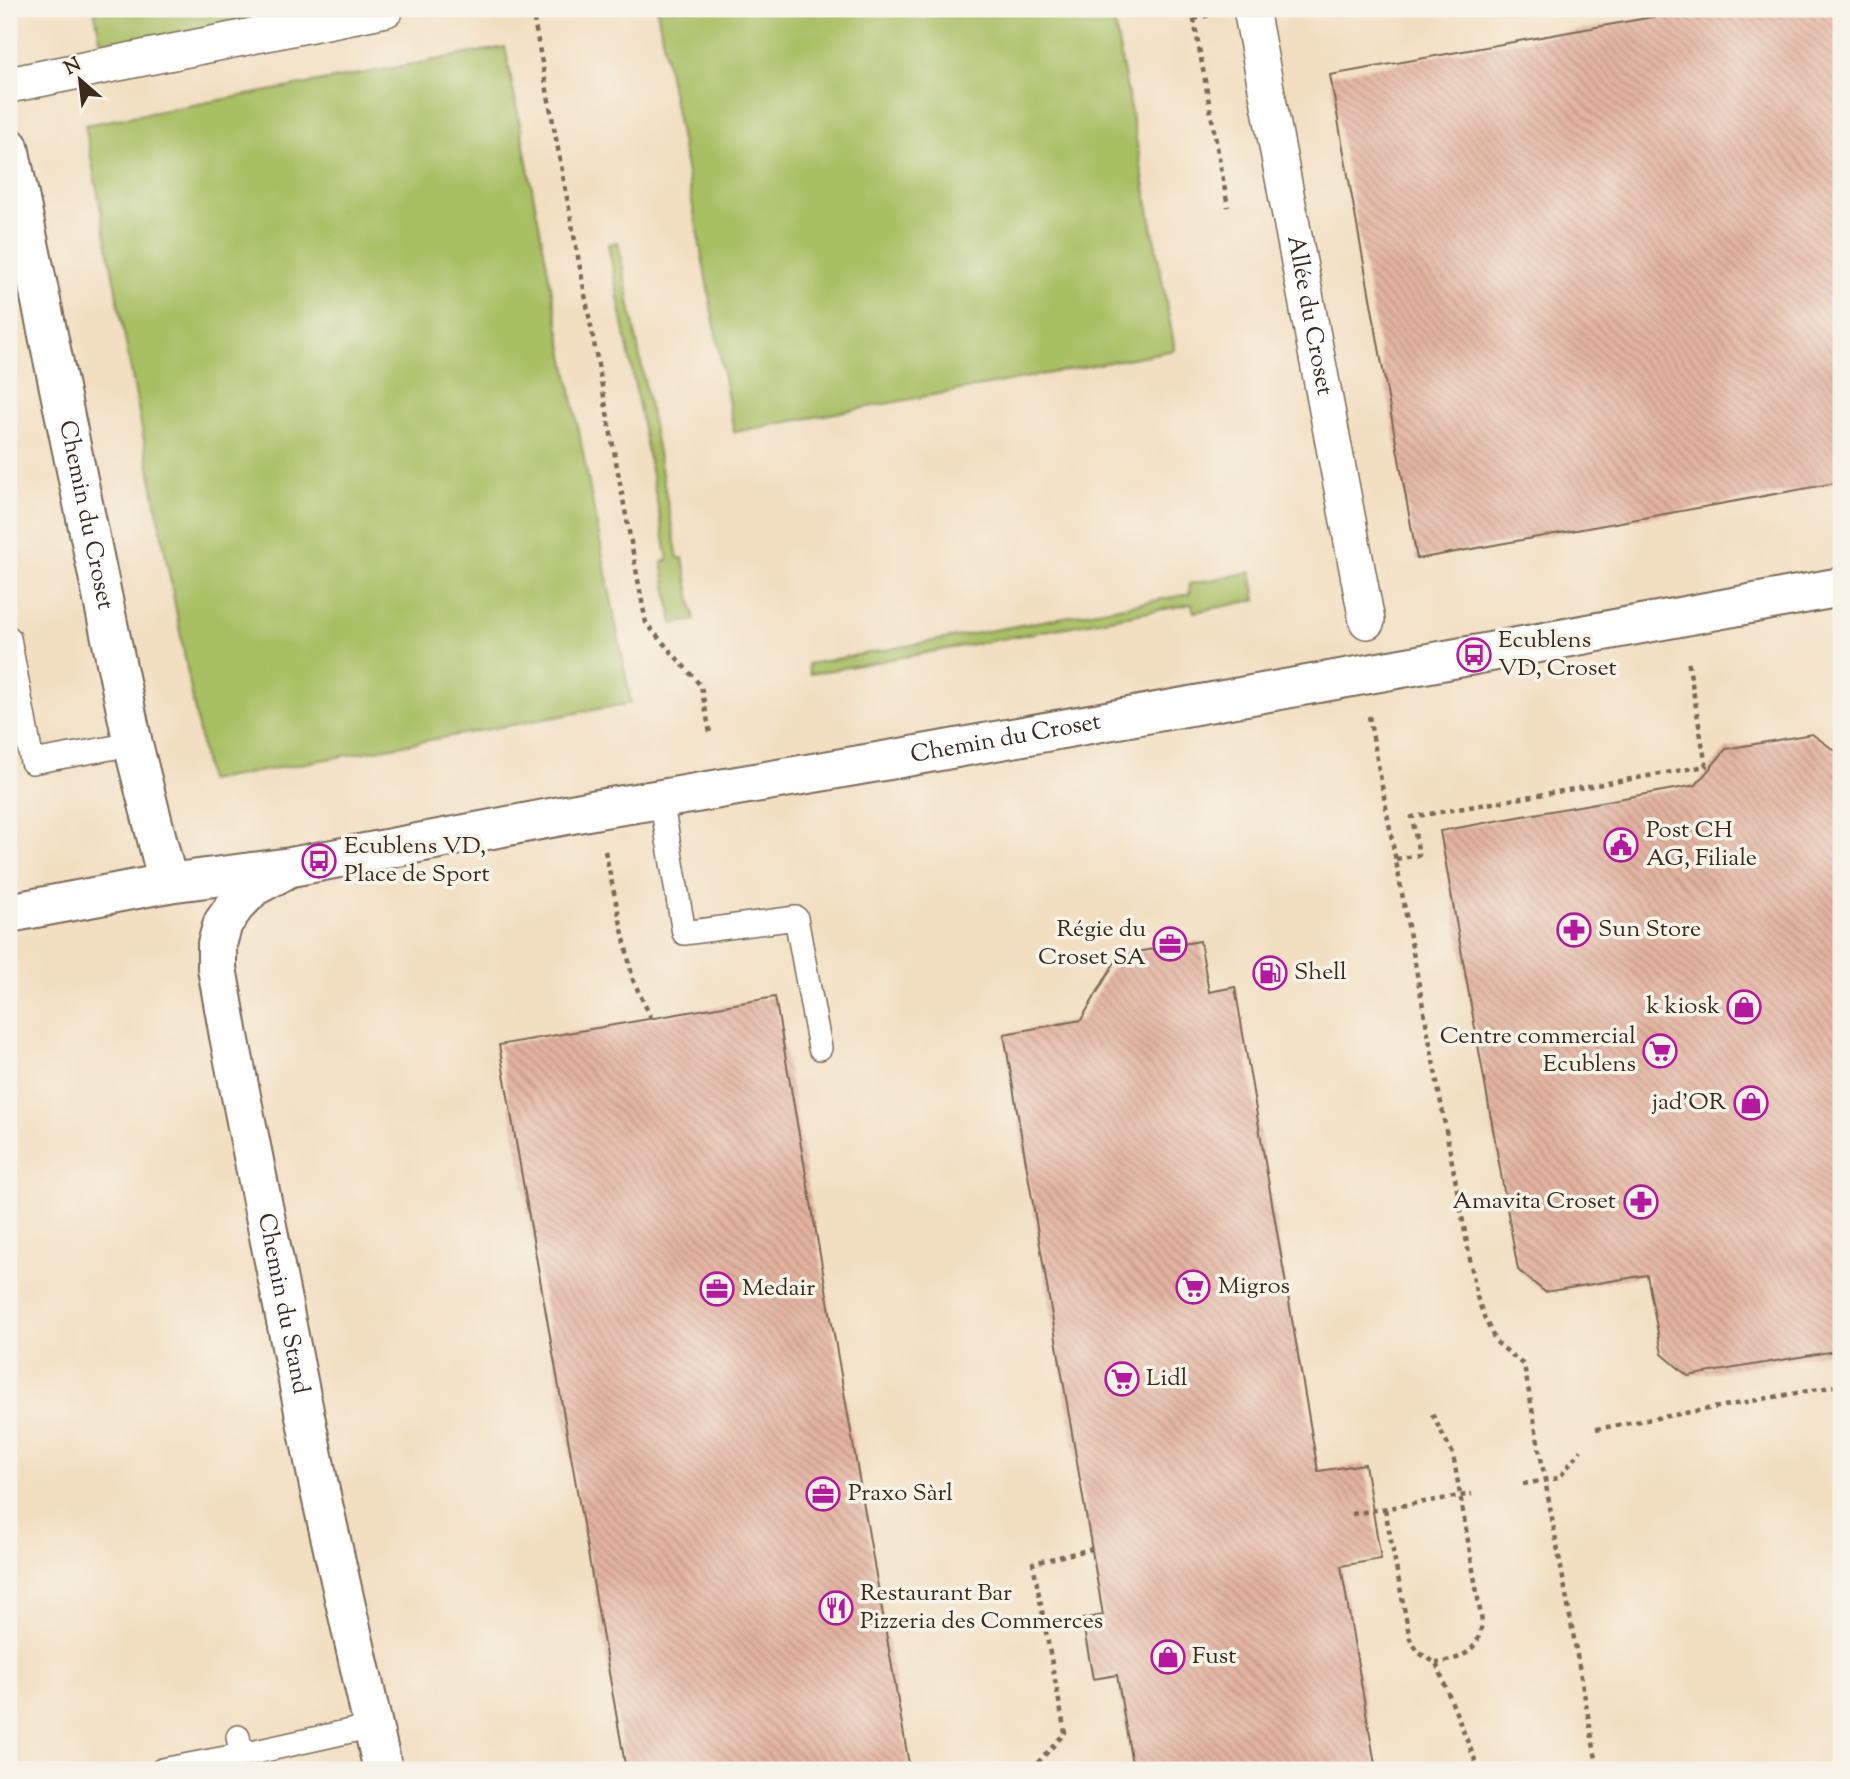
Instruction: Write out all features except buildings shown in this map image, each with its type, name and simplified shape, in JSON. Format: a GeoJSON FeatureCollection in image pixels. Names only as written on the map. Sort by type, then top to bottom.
{"type":"FeatureCollection","features":[{"type":"Feature","properties":{"kind":"street"},"geometry":{"type":"LineString","coordinates":[[9,85],[386,9]]}},
{"type":"Feature","properties":{"kind":"street","name":"Allée du Croset"},"geometry":{"type":"LineString","coordinates":[[1251,9],[1367,621]]}},
{"type":"Feature","properties":{"kind":"street","name":"Chemin du Croset"},"geometry":{"type":"LineString","coordinates":[[9,147],[16,217],[133,744],[168,883]]}},
{"type":"Feature","properties":{"kind":"street","name":"Chemin du Croset"},"geometry":{"type":"LineString","coordinates":[[9,913],[168,883],[291,867],[597,809],[1377,673],[1841,587]]}},
{"type":"Feature","properties":{"kind":"street","name":"Chemin du Stand"},"geometry":{"type":"LineString","coordinates":[[291,867],[253,887],[235,906],[223,923],[218,944],[217,968],[320,1490],[383,1770]]}},
{"type":"Feature","properties":{"kind":"lane"},"geometry":{"type":"LineString","coordinates":[[9,638],[32,762],[133,744]]}},
{"type":"Feature","properties":{"kind":"lane"},"geometry":{"type":"LineString","coordinates":[[661,799],[684,933],[796,918],[820,1048]]}},
{"type":"Feature","properties":{"kind":"lane"},"geometry":{"type":"LineString","coordinates":[[162,1770],[240,1746],[373,1726]]}},
{"type":"Feature","properties":{"kind":"path"},"geometry":{"type":"LineString","coordinates":[[532,9],[646,623],[701,686],[710,733]]}},
{"type":"Feature","properties":{"kind":"path"},"geometry":{"type":"LineString","coordinates":[[1192,9],[1228,207]]}},
{"type":"Feature","properties":{"kind":"path"},"geometry":{"type":"LineString","coordinates":[[1194,19],[1209,15]]}},
{"type":"Feature","properties":{"kind":"path"},"geometry":{"type":"LineString","coordinates":[[1396,859],[1419,855],[1412,817],[1706,766],[1687,653]]}},
{"type":"Feature","properties":{"kind":"path"},"geometry":{"type":"LineString","coordinates":[[1368,712],[1477,1297],[1496,1342],[1524,1365],[1598,1770]]}},
{"type":"Feature","properties":{"kind":"path"},"geometry":{"type":"LineString","coordinates":[[597,809],[633,980],[650,1018]]}},
{"type":"Feature","properties":{"kind":"path"},"geometry":{"type":"LineString","coordinates":[[1596,1429],[1841,1385]]}},
{"type":"Feature","properties":{"kind":"path"},"geometry":{"type":"LineString","coordinates":[[1432,1414],[1453,1454],[1482,1622],[1481,1636],[1476,1644],[1460,1657],[1436,1663]]}},
{"type":"Feature","properties":{"kind":"path"},"geometry":{"type":"LineString","coordinates":[[1524,1484],[1559,1478],[1581,1450]]}},
{"type":"Feature","properties":{"kind":"path"},"geometry":{"type":"LineString","coordinates":[[1352,1514],[1472,1494]]}},
{"type":"Feature","properties":{"kind":"path"},"geometry":{"type":"LineString","coordinates":[[1385,1509],[1410,1639],[1419,1653],[1436,1663],[1479,1770]]}},
{"type":"Feature","properties":{"kind":"path"},"geometry":{"type":"LineString","coordinates":[[1031,1770],[1065,1733],[1033,1563],[1092,1549]]}},
{"type":"Feature","properties":{"kind":"green space"},"geometry":{"type":"Polygon","coordinates":[[[94,9],[334,9],[103,53],[94,9]]]}},
{"type":"Feature","properties":{"kind":"green space"},"geometry":{"type":"Polygon","coordinates":[[[657,9],[1112,9],[1175,350],[734,432],[657,9]]]}},
{"type":"Feature","properties":{"kind":"green space"},"geometry":{"type":"Polygon","coordinates":[[[505,47],[631,703],[208,781],[85,125],[505,47]]]}},
{"type":"Feature","properties":{"kind":"green space"},"geometry":{"type":"Polygon","coordinates":[[[618,242],[678,558],[683,558],[695,620],[673,624],[662,562],[668,560],[608,244],[618,242]]]}},
{"type":"Feature","properties":{"kind":"green space"},"geometry":{"type":"Polygon","coordinates":[[[1251,572],[1256,600],[1194,612],[1192,604],[810,674],[808,664],[1190,594],[1189,584],[1251,572]]]}},
{"type":"Feature","properties":{"kind":"place","name":"Ecublens VD, Croset"},"geometry":{"type":"Point","coordinates":[1474,655]}},
{"type":"Feature","properties":{"kind":"place","name":"Post CH AG, Filiale"},"geometry":{"type":"Point","coordinates":[1621,845]}},
{"type":"Feature","properties":{"kind":"place","name":"Ecublens VD, Place de Sport"},"geometry":{"type":"Point","coordinates":[319,861]}},
{"type":"Feature","properties":{"kind":"place","name":"Sun Store"},"geometry":{"type":"Point","coordinates":[1574,930]}},
{"type":"Feature","properties":{"kind":"place","name":"Régie du Croset SA"},"geometry":{"type":"Point","coordinates":[1170,944]}},
{"type":"Feature","properties":{"kind":"place","name":"Shell"},"geometry":{"type":"Point","coordinates":[1270,973]}},
{"type":"Feature","properties":{"kind":"place","name":"k kiosk"},"geometry":{"type":"Point","coordinates":[1744,1007]}},
{"type":"Feature","properties":{"kind":"place","name":"Centre commercial Ecublens"},"geometry":{"type":"Point","coordinates":[1660,1051]}},
{"type":"Feature","properties":{"kind":"place","name":"jad'OR"},"geometry":{"type":"Point","coordinates":[1751,1103]}},
{"type":"Feature","properties":{"kind":"place","name":"Amavita Croset"},"geometry":{"type":"Point","coordinates":[1641,1202]}},
{"type":"Feature","properties":{"kind":"place","name":"Migros"},"geometry":{"type":"Point","coordinates":[1193,1287]}},
{"type":"Feature","properties":{"kind":"place","name":"Medair"},"geometry":{"type":"Point","coordinates":[717,1289]}},
{"type":"Feature","properties":{"kind":"place","name":"Lidl"},"geometry":{"type":"Point","coordinates":[1122,1379]}},
{"type":"Feature","properties":{"kind":"place","name":"Praxo Sàrl"},"geometry":{"type":"Point","coordinates":[823,1494]}},
{"type":"Feature","properties":{"kind":"place","name":"Restaurant Bar Pizzeria des Commerces"},"geometry":{"type":"Point","coordinates":[836,1608]}},
{"type":"Feature","properties":{"kind":"place","name":"Fust"},"geometry":{"type":"Point","coordinates":[1168,1657]}}]}
